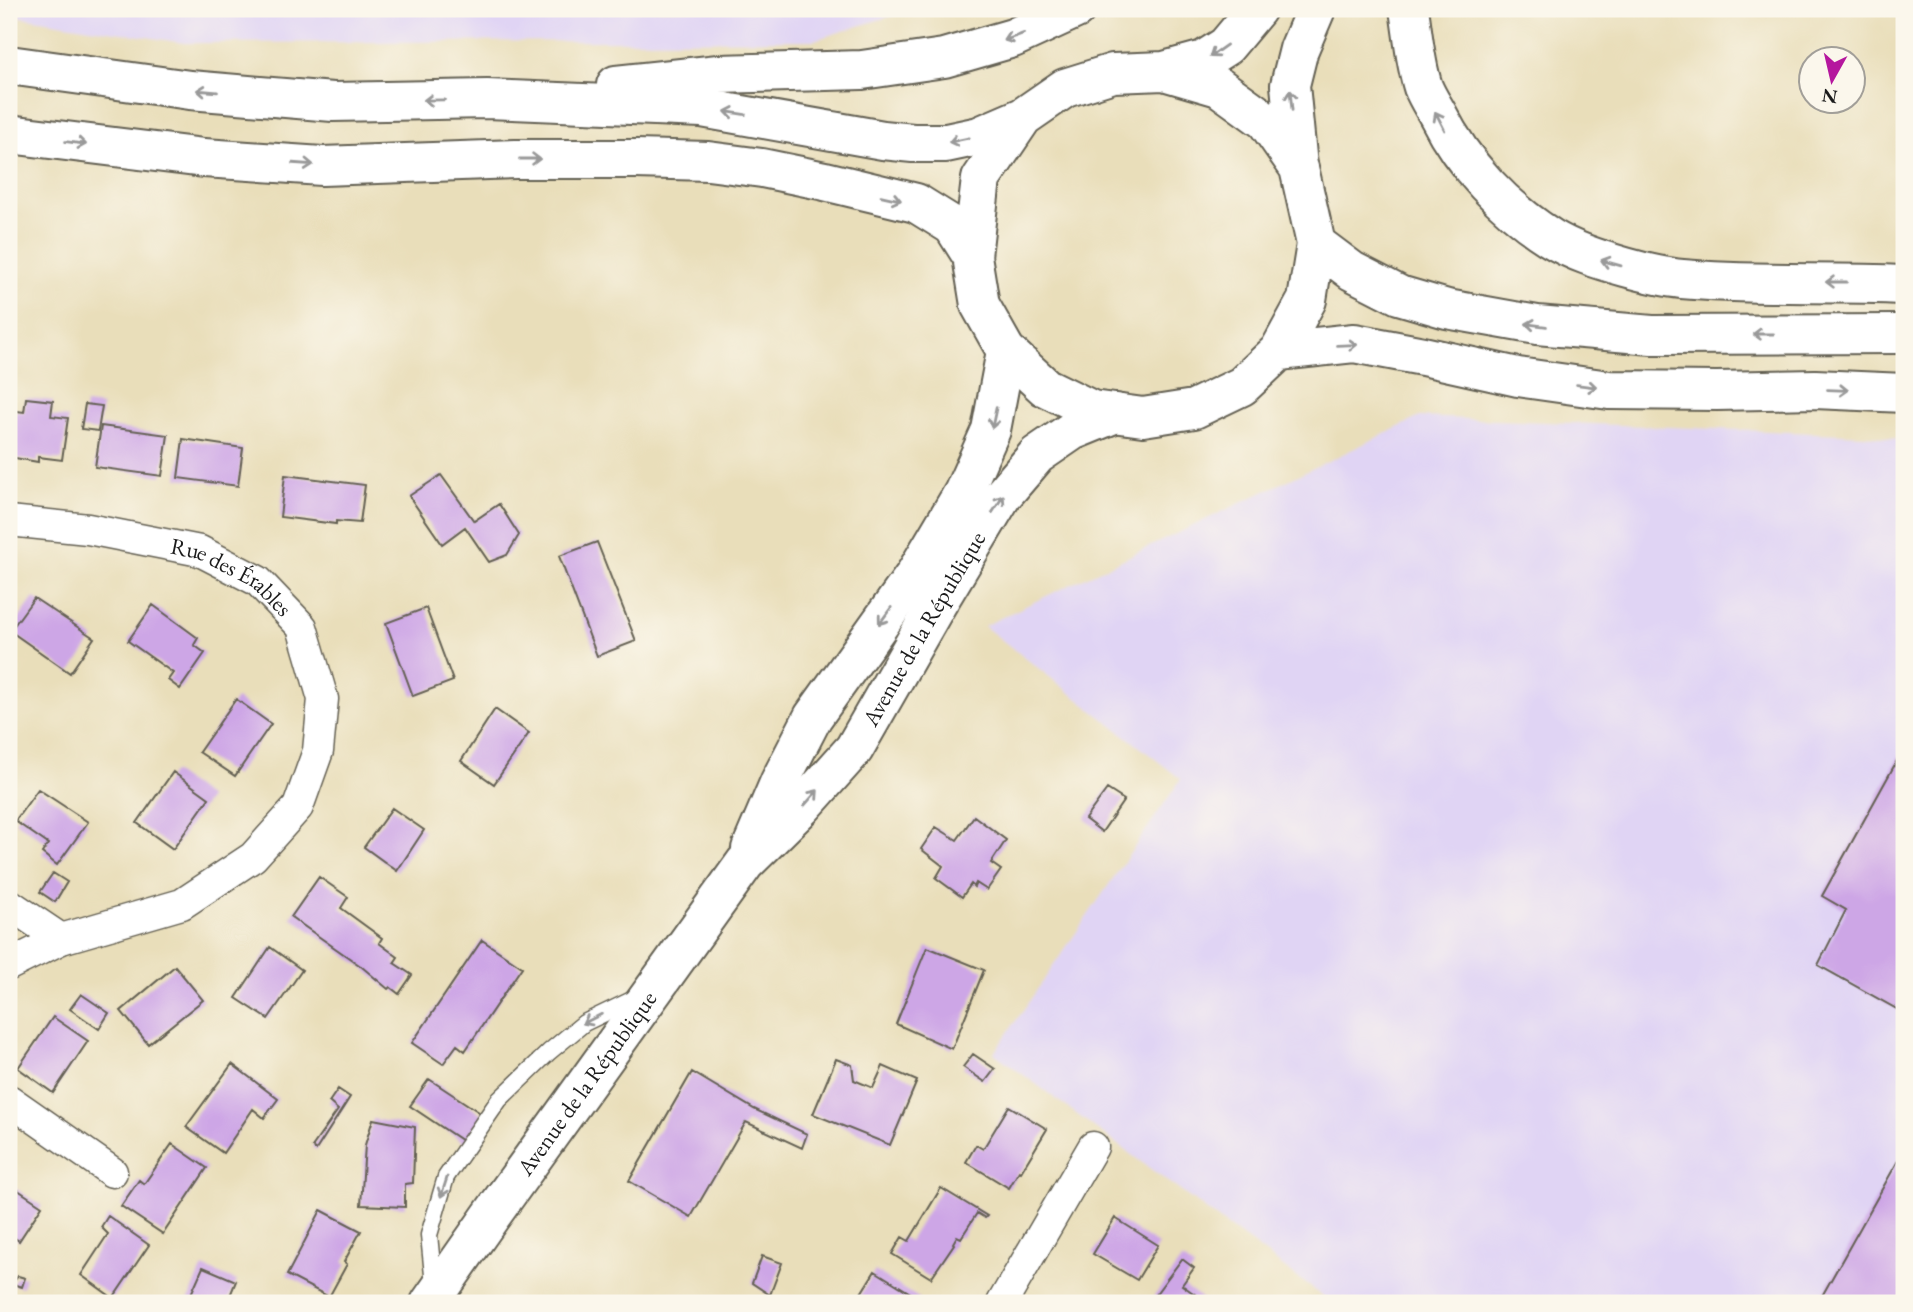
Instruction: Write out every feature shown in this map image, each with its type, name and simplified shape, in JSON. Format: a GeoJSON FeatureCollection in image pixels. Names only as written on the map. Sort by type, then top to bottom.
{"type":"FeatureCollection","features":[{"type":"Feature","properties":{"kind":"main road"},"geometry":{"type":"LineString","coordinates":[[487,99],[719,74],[862,70],[944,58],[1013,38],[1076,9]]}},
{"type":"Feature","properties":{"kind":"main road"},"geometry":{"type":"LineString","coordinates":[[9,65],[190,90],[333,102],[487,99],[702,108],[883,140],[946,143],[979,136],[1023,117],[1065,88],[1113,72],[1164,71],[1204,60],[1226,46],[1257,9]]}},
{"type":"Feature","properties":{"kind":"main road"},"geometry":{"type":"LineString","coordinates":[[1023,117],[981,179],[972,256],[980,305],[1006,351],[1045,387],[1092,410],[1143,417],[1194,409],[1242,386],[1279,351],[1307,300],[1316,244],[1299,168],[1290,85],[1299,49],[1316,9]]}},
{"type":"Feature","properties":{"kind":"main road"},"geometry":{"type":"LineString","coordinates":[[1409,9],[1423,88],[1448,137],[1479,177],[1517,214],[1553,239],[1594,258],[1681,279],[1904,285]]}},
{"type":"Feature","properties":{"kind":"main road"},"geometry":{"type":"LineString","coordinates":[[1164,71],[1219,88],[1266,121],[1299,168]]}},
{"type":"Feature","properties":{"kind":"main road"},"geometry":{"type":"LineString","coordinates":[[9,134],[204,158],[322,166],[516,159],[708,161],[762,168],[916,203],[953,226],[972,256]]}},
{"type":"Feature","properties":{"kind":"main road"},"geometry":{"type":"LineString","coordinates":[[1316,244],[1352,271],[1399,295],[1447,309],[1537,326],[1652,335],[1904,334]]}},
{"type":"Feature","properties":{"kind":"main road"},"geometry":{"type":"LineString","coordinates":[[1279,351],[1353,343],[1518,377],[1609,390],[1815,389],[1904,393]]}},
{"type":"Feature","properties":{"kind":"main road","name":"Avenue de la République"},"geometry":{"type":"LineString","coordinates":[[745,863],[780,781],[813,717],[914,576],[963,493],[991,430],[1006,351]]}},
{"type":"Feature","properties":{"kind":"main road","name":"Avenue de la République"},"geometry":{"type":"LineString","coordinates":[[433,1300],[745,863],[802,807],[854,749],[1002,496],[1037,455],[1072,431],[1116,413]]}},
{"type":"Feature","properties":{"kind":"street","name":"Rue des Érables"},"geometry":{"type":"LineString","coordinates":[[9,521],[88,529],[200,551],[258,581],[302,627],[323,699],[318,751],[298,807],[253,857],[182,904],[61,939],[9,965]]}},
{"type":"Feature","properties":{"kind":"street"},"geometry":{"type":"LineString","coordinates":[[9,904],[61,939]]}},
{"type":"Feature","properties":{"kind":"street"},"geometry":{"type":"LineString","coordinates":[[9,1100],[112,1172]]}},
{"type":"Feature","properties":{"kind":"street"},"geometry":{"type":"LineString","coordinates":[[1009,1301],[1093,1147]]}},
{"type":"Feature","properties":{"kind":"lane"},"geometry":{"type":"LineString","coordinates":[[433,1300],[429,1235],[446,1177],[499,1100],[584,1023],[654,990]]}},
{"type":"Feature","properties":{"kind":"shaded area"},"geometry":{"type":"Polygon","coordinates":[[[9,9],[914,9],[814,40],[184,43],[9,15],[9,9]]]}},
{"type":"Feature","properties":{"kind":"shaded area"},"geometry":{"type":"Polygon","coordinates":[[[1420,417],[1865,435],[1904,440],[1904,1303],[1332,1303],[994,1053],[1181,779],[984,626],[1420,417]]]}},
{"type":"Feature","properties":{"kind":"building"},"geometry":{"type":"Polygon","coordinates":[[[26,398],[53,401],[51,416],[68,418],[62,460],[38,457],[38,462],[9,457],[9,410],[24,412],[26,398]]]}},
{"type":"Feature","properties":{"kind":"building"},"geometry":{"type":"Polygon","coordinates":[[[85,404],[102,406],[98,431],[81,429],[85,404]]]}},
{"type":"Feature","properties":{"kind":"building"},"geometry":{"type":"Polygon","coordinates":[[[101,426],[168,435],[162,476],[95,467],[101,426]]]}},
{"type":"Feature","properties":{"kind":"building"},"geometry":{"type":"Polygon","coordinates":[[[183,439],[243,448],[238,486],[178,478],[183,439]]]}},
{"type":"Feature","properties":{"kind":"building"},"geometry":{"type":"Polygon","coordinates":[[[285,475],[365,485],[360,523],[336,521],[336,524],[280,517],[285,475]]]}},
{"type":"Feature","properties":{"kind":"building"},"geometry":{"type":"Polygon","coordinates":[[[441,475],[474,521],[499,504],[519,535],[507,555],[489,562],[465,527],[442,544],[409,496],[441,475]]]}},
{"type":"Feature","properties":{"kind":"building"},"geometry":{"type":"Polygon","coordinates":[[[597,542],[636,641],[597,656],[559,556],[597,542]]]}},
{"type":"Feature","properties":{"kind":"building"},"geometry":{"type":"Polygon","coordinates":[[[34,598],[94,638],[70,673],[10,631],[34,598]]]}},
{"type":"Feature","properties":{"kind":"building"},"geometry":{"type":"Polygon","coordinates":[[[153,605],[198,638],[194,645],[205,653],[180,689],[168,680],[173,673],[128,641],[153,605]]]}},
{"type":"Feature","properties":{"kind":"building"},"geometry":{"type":"Polygon","coordinates":[[[426,608],[453,681],[413,696],[386,623],[426,608]]]}},
{"type":"Feature","properties":{"kind":"building"},"geometry":{"type":"Polygon","coordinates":[[[236,699],[271,724],[235,776],[199,752],[236,699]]]}},
{"type":"Feature","properties":{"kind":"building"},"geometry":{"type":"Polygon","coordinates":[[[495,709],[529,733],[494,784],[461,761],[495,709]]]}},
{"type":"Feature","properties":{"kind":"building"},"geometry":{"type":"Polygon","coordinates":[[[1904,748],[1904,1013],[1818,965],[1846,910],[1822,896],[1904,748]]]}},
{"type":"Feature","properties":{"kind":"building"},"geometry":{"type":"Polygon","coordinates":[[[173,772],[209,798],[173,849],[137,823],[173,772]]]}},
{"type":"Feature","properties":{"kind":"building"},"geometry":{"type":"Polygon","coordinates":[[[38,789],[88,822],[57,865],[42,853],[48,844],[15,821],[38,789]]]}},
{"type":"Feature","properties":{"kind":"building"},"geometry":{"type":"Polygon","coordinates":[[[1107,789],[1124,800],[1102,832],[1085,819],[1107,789]]]}},
{"type":"Feature","properties":{"kind":"building"},"geometry":{"type":"Polygon","coordinates":[[[392,808],[424,830],[397,871],[364,847],[392,808]]]}},
{"type":"Feature","properties":{"kind":"building"},"geometry":{"type":"Polygon","coordinates":[[[974,816],[1006,840],[991,863],[1001,870],[987,890],[976,883],[974,887],[971,884],[962,897],[936,878],[943,866],[921,849],[936,827],[957,840],[974,816]]]}},
{"type":"Feature","properties":{"kind":"building"},"geometry":{"type":"Polygon","coordinates":[[[53,873],[67,882],[55,902],[40,892],[53,873]]]}},
{"type":"Feature","properties":{"kind":"building"},"geometry":{"type":"Polygon","coordinates":[[[319,877],[348,897],[341,908],[382,938],[379,943],[398,957],[394,963],[412,975],[399,994],[390,987],[388,989],[362,967],[291,917],[319,877]]]}},
{"type":"Feature","properties":{"kind":"building"},"geometry":{"type":"Polygon","coordinates":[[[482,940],[522,967],[465,1051],[457,1045],[443,1064],[412,1043],[482,940]]]}},
{"type":"Feature","properties":{"kind":"building"},"geometry":{"type":"Polygon","coordinates":[[[270,947],[302,970],[268,1019],[236,998],[270,947]]]}},
{"type":"Feature","properties":{"kind":"building"},"geometry":{"type":"Polygon","coordinates":[[[927,947],[984,970],[952,1049],[896,1024],[927,947]]]}},
{"type":"Feature","properties":{"kind":"building"},"geometry":{"type":"Polygon","coordinates":[[[175,966],[203,1000],[148,1044],[121,1011],[175,966]]]}},
{"type":"Feature","properties":{"kind":"building"},"geometry":{"type":"Polygon","coordinates":[[[81,994],[109,1013],[99,1029],[70,1009],[81,994]]]}},
{"type":"Feature","properties":{"kind":"building"},"geometry":{"type":"Polygon","coordinates":[[[53,1017],[88,1041],[53,1093],[18,1068],[53,1017]]]}},
{"type":"Feature","properties":{"kind":"building"},"geometry":{"type":"Polygon","coordinates":[[[973,1054],[995,1069],[985,1082],[963,1067],[973,1054]]]}},
{"type":"Feature","properties":{"kind":"building"},"geometry":{"type":"Polygon","coordinates":[[[836,1059],[852,1065],[854,1080],[873,1088],[883,1066],[917,1081],[890,1145],[813,1114],[836,1059]]]}},
{"type":"Feature","properties":{"kind":"building"},"geometry":{"type":"Polygon","coordinates":[[[232,1064],[278,1099],[264,1118],[253,1109],[223,1153],[186,1127],[232,1064]]]}},
{"type":"Feature","properties":{"kind":"building"},"geometry":{"type":"Polygon","coordinates":[[[692,1072],[754,1109],[807,1134],[802,1148],[746,1122],[691,1217],[629,1181],[692,1072]]]}},
{"type":"Feature","properties":{"kind":"building"},"geometry":{"type":"Polygon","coordinates":[[[429,1079],[488,1118],[470,1146],[410,1106],[429,1079]]]}},
{"type":"Feature","properties":{"kind":"building"},"geometry":{"type":"Polygon","coordinates":[[[338,1089],[350,1097],[316,1150],[312,1147],[338,1110],[329,1102],[338,1089]]]}},
{"type":"Feature","properties":{"kind":"building"},"geometry":{"type":"Polygon","coordinates":[[[1009,1106],[1047,1129],[1009,1188],[966,1162],[976,1145],[983,1149],[1009,1106]]]}},
{"type":"Feature","properties":{"kind":"building"},"geometry":{"type":"Polygon","coordinates":[[[373,1119],[415,1127],[413,1183],[405,1184],[405,1207],[361,1205],[365,1145],[373,1119]]]}},
{"type":"Feature","properties":{"kind":"building"},"geometry":{"type":"Polygon","coordinates":[[[172,1144],[207,1168],[163,1234],[121,1206],[139,1180],[144,1184],[172,1144]]]}},
{"type":"Feature","properties":{"kind":"building"},"geometry":{"type":"Polygon","coordinates":[[[1904,1150],[1904,1303],[1818,1303],[1904,1150]]]}},
{"type":"Feature","properties":{"kind":"building"},"geometry":{"type":"Polygon","coordinates":[[[9,1184],[42,1206],[19,1241],[9,1234],[9,1184]]]}},
{"type":"Feature","properties":{"kind":"building"},"geometry":{"type":"Polygon","coordinates":[[[941,1188],[987,1216],[985,1218],[977,1213],[961,1238],[957,1236],[931,1278],[892,1254],[902,1237],[909,1241],[941,1188]]]}},
{"type":"Feature","properties":{"kind":"building"},"geometry":{"type":"Polygon","coordinates":[[[321,1210],[361,1231],[329,1297],[287,1275],[321,1210]]]}},
{"type":"Feature","properties":{"kind":"building"},"geometry":{"type":"Polygon","coordinates":[[[108,1216],[149,1245],[113,1298],[81,1275],[108,1234],[101,1227],[108,1216]]]}},
{"type":"Feature","properties":{"kind":"building"},"geometry":{"type":"Polygon","coordinates":[[[1115,1218],[1158,1245],[1137,1280],[1093,1254],[1115,1218]]]}},
{"type":"Feature","properties":{"kind":"building"},"geometry":{"type":"Polygon","coordinates":[[[762,1256],[782,1263],[770,1295],[752,1283],[762,1256]]]}},
{"type":"Feature","properties":{"kind":"building"},"geometry":{"type":"Polygon","coordinates":[[[1182,1259],[1194,1268],[1182,1285],[1207,1303],[1149,1303],[1182,1259]]]}},
{"type":"Feature","properties":{"kind":"building"},"geometry":{"type":"Polygon","coordinates":[[[203,1267],[236,1281],[227,1303],[187,1303],[203,1267]]]}},
{"type":"Feature","properties":{"kind":"building"},"geometry":{"type":"Polygon","coordinates":[[[875,1271],[920,1299],[917,1303],[855,1303],[875,1271]]]}},
{"type":"Feature","properties":{"kind":"building"},"geometry":{"type":"Polygon","coordinates":[[[18,1276],[25,1278],[22,1287],[12,1284],[18,1276]]]}},
{"type":"Feature","properties":{"kind":"building"},"geometry":{"type":"Polygon","coordinates":[[[9,1293],[22,1303],[9,1303],[9,1293]]]}}]}
